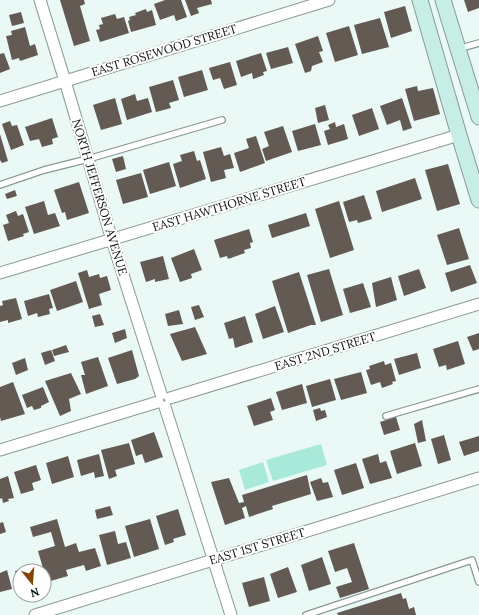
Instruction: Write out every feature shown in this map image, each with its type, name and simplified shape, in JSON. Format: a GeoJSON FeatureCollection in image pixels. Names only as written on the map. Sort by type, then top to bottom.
{"type":"FeatureCollection","features":[{"type":"Feature","properties":{"kind":"main road"},"geometry":{"type":"LineString","coordinates":[[420,0],[479,200]]}},
{"type":"Feature","properties":{"kind":"main road"},"geometry":{"type":"LineString","coordinates":[[443,0],[479,117]]}},
{"type":"Feature","properties":{"kind":"street","name":"NORTH JEFFERSON AVENUE"},"geometry":{"type":"LineString","coordinates":[[40,0],[112,240],[231,615]]}},
{"type":"Feature","properties":{"kind":"street","name":"EAST ROSEWOOD STREET"},"geometry":{"type":"LineString","coordinates":[[0,101],[329,0]]}},
{"type":"Feature","properties":{"kind":"street","name":"EAST HAWTHORNE STREET"},"geometry":{"type":"LineString","coordinates":[[0,273],[459,135]]}},
{"type":"Feature","properties":{"kind":"street","name":"EAST 2ND STREET"},"geometry":{"type":"LineString","coordinates":[[0,450],[479,304]]}},
{"type":"Feature","properties":{"kind":"street","name":"EAST 1ST STREET"},"geometry":{"type":"LineString","coordinates":[[35,615],[479,478]]}},
{"type":"Feature","properties":{"kind":"lane"},"geometry":{"type":"LineString","coordinates":[[458,49],[479,43]]}},
{"type":"Feature","properties":{"kind":"lane"},"geometry":{"type":"LineString","coordinates":[[0,185],[44,170],[88,159],[222,120]]}},
{"type":"Feature","properties":{"kind":"lane"},"geometry":{"type":"LineString","coordinates":[[386,416],[479,389]]}},
{"type":"Feature","properties":{"kind":"lane"},"geometry":{"type":"LineString","coordinates":[[306,615],[472,560],[479,582]]}},
{"type":"Feature","properties":{"kind":"green space"},"geometry":{"type":"Polygon","coordinates":[[[321,444],[327,465],[273,481],[266,460],[321,444]]]}},
{"type":"Feature","properties":{"kind":"green space"},"geometry":{"type":"Polygon","coordinates":[[[263,462],[269,482],[245,490],[239,470],[263,462]]]}},
{"type":"Feature","properties":{"kind":"building"},"geometry":{"type":"Polygon","coordinates":[[[60,0],[84,0],[85,4],[80,6],[90,41],[74,46],[60,0]]]}},
{"type":"Feature","properties":{"kind":"building"},"geometry":{"type":"Polygon","coordinates":[[[165,0],[181,0],[187,17],[176,21],[174,15],[160,20],[154,4],[165,0]]]}},
{"type":"Feature","properties":{"kind":"building"},"geometry":{"type":"Polygon","coordinates":[[[185,0],[211,0],[212,4],[197,8],[199,13],[191,16],[185,0]]]}},
{"type":"Feature","properties":{"kind":"building"},"geometry":{"type":"Polygon","coordinates":[[[464,0],[479,0],[479,8],[468,12],[464,0]]]}},
{"type":"Feature","properties":{"kind":"building"},"geometry":{"type":"Polygon","coordinates":[[[405,6],[412,31],[391,38],[384,12],[405,6]]]}},
{"type":"Feature","properties":{"kind":"building"},"geometry":{"type":"Polygon","coordinates":[[[146,9],[147,12],[152,10],[156,25],[131,32],[128,21],[130,20],[129,17],[146,9]]]}},
{"type":"Feature","properties":{"kind":"building"},"geometry":{"type":"Polygon","coordinates":[[[21,12],[24,23],[12,26],[9,15],[21,12]]]}},
{"type":"Feature","properties":{"kind":"building"},"geometry":{"type":"Polygon","coordinates":[[[115,14],[117,19],[124,17],[129,33],[100,42],[96,30],[100,29],[99,25],[103,24],[101,18],[115,14]]]}},
{"type":"Feature","properties":{"kind":"building"},"geometry":{"type":"Polygon","coordinates":[[[380,18],[389,47],[362,54],[354,25],[380,18]]]}},
{"type":"Feature","properties":{"kind":"building"},"geometry":{"type":"Polygon","coordinates":[[[349,26],[358,55],[335,62],[326,33],[349,26]]]}},
{"type":"Feature","properties":{"kind":"building"},"geometry":{"type":"Polygon","coordinates":[[[25,27],[30,46],[35,44],[38,55],[20,61],[19,58],[12,60],[6,36],[12,35],[11,31],[25,27]]]}},
{"type":"Feature","properties":{"kind":"building"},"geometry":{"type":"Polygon","coordinates":[[[318,36],[323,51],[319,52],[323,62],[312,66],[311,71],[305,73],[295,44],[318,36]]]}},
{"type":"Feature","properties":{"kind":"building"},"geometry":{"type":"Polygon","coordinates":[[[288,47],[293,63],[271,69],[266,53],[288,47]]]}},
{"type":"Feature","properties":{"kind":"building"},"geometry":{"type":"Polygon","coordinates":[[[4,53],[10,69],[0,73],[0,54],[4,53]]]}},
{"type":"Feature","properties":{"kind":"building"},"geometry":{"type":"Polygon","coordinates":[[[261,53],[267,71],[263,72],[264,75],[253,79],[252,73],[241,77],[236,61],[261,53]]]}},
{"type":"Feature","properties":{"kind":"building"},"geometry":{"type":"Polygon","coordinates":[[[230,62],[237,85],[224,89],[220,78],[213,80],[209,68],[230,62]]]}},
{"type":"Feature","properties":{"kind":"building"},"geometry":{"type":"Polygon","coordinates":[[[202,70],[208,90],[184,97],[178,77],[202,70]]]}},
{"type":"Feature","properties":{"kind":"building"},"geometry":{"type":"Polygon","coordinates":[[[173,80],[179,100],[169,103],[171,108],[156,112],[149,87],[173,80]]]}},
{"type":"Feature","properties":{"kind":"building"},"geometry":{"type":"Polygon","coordinates":[[[417,86],[418,91],[433,88],[440,114],[414,121],[405,89],[417,86]]]}},
{"type":"Feature","properties":{"kind":"building"},"geometry":{"type":"Polygon","coordinates":[[[135,94],[137,101],[148,98],[152,112],[127,120],[121,99],[135,94]]]}},
{"type":"Feature","properties":{"kind":"building"},"geometry":{"type":"Polygon","coordinates":[[[115,98],[122,124],[101,130],[93,105],[115,98]]]}},
{"type":"Feature","properties":{"kind":"building"},"geometry":{"type":"Polygon","coordinates":[[[402,98],[412,128],[403,131],[400,120],[387,125],[380,106],[402,98]]]}},
{"type":"Feature","properties":{"kind":"building"},"geometry":{"type":"Polygon","coordinates":[[[325,105],[329,120],[318,123],[315,108],[325,105]]]}},
{"type":"Feature","properties":{"kind":"building"},"geometry":{"type":"Polygon","coordinates":[[[372,108],[379,129],[359,136],[352,115],[372,108]]]}},
{"type":"Feature","properties":{"kind":"building"},"geometry":{"type":"Polygon","coordinates":[[[52,118],[58,137],[52,139],[53,144],[42,147],[39,139],[30,141],[25,127],[52,118]]]}},
{"type":"Feature","properties":{"kind":"building"},"geometry":{"type":"Polygon","coordinates":[[[10,121],[12,126],[17,125],[24,145],[11,150],[2,124],[10,121]]]}},
{"type":"Feature","properties":{"kind":"building"},"geometry":{"type":"Polygon","coordinates":[[[335,122],[336,127],[344,124],[348,139],[328,145],[324,131],[330,129],[328,125],[335,122]]]}},
{"type":"Feature","properties":{"kind":"building"},"geometry":{"type":"Polygon","coordinates":[[[315,124],[321,145],[298,151],[292,131],[315,124]]]}},
{"type":"Feature","properties":{"kind":"building"},"geometry":{"type":"Polygon","coordinates":[[[283,126],[292,152],[266,161],[262,149],[269,146],[264,132],[283,126]]]}},
{"type":"Feature","properties":{"kind":"building"},"geometry":{"type":"Polygon","coordinates":[[[0,134],[8,161],[2,163],[0,160],[0,134]]]}},
{"type":"Feature","properties":{"kind":"building"},"geometry":{"type":"Polygon","coordinates":[[[256,136],[265,163],[240,172],[234,153],[249,148],[246,139],[256,136]]]}},
{"type":"Feature","properties":{"kind":"building"},"geometry":{"type":"Polygon","coordinates":[[[221,147],[224,156],[230,154],[234,168],[224,170],[226,178],[211,182],[203,152],[221,147]]]}},
{"type":"Feature","properties":{"kind":"building"},"geometry":{"type":"Polygon","coordinates":[[[194,151],[197,161],[200,160],[206,179],[180,188],[173,164],[182,161],[180,155],[194,151]]]}},
{"type":"Feature","properties":{"kind":"building"},"geometry":{"type":"Polygon","coordinates":[[[123,156],[126,169],[116,172],[112,159],[123,156]]]}},
{"type":"Feature","properties":{"kind":"building"},"geometry":{"type":"Polygon","coordinates":[[[169,162],[176,186],[150,194],[143,170],[169,162]]]}},
{"type":"Feature","properties":{"kind":"building"},"geometry":{"type":"Polygon","coordinates":[[[448,164],[460,204],[437,211],[425,170],[448,164]]]}},
{"type":"Feature","properties":{"kind":"building"},"geometry":{"type":"Polygon","coordinates":[[[141,173],[148,197],[123,204],[116,180],[141,173]]]}},
{"type":"Feature","properties":{"kind":"building"},"geometry":{"type":"Polygon","coordinates":[[[415,178],[422,199],[382,212],[376,191],[415,178]]]}},
{"type":"Feature","properties":{"kind":"building"},"geometry":{"type":"Polygon","coordinates":[[[79,182],[89,213],[67,220],[65,212],[62,213],[54,190],[79,182]]]}},
{"type":"Feature","properties":{"kind":"building"},"geometry":{"type":"Polygon","coordinates":[[[15,190],[17,196],[7,199],[5,194],[15,190]]]}},
{"type":"Feature","properties":{"kind":"building"},"geometry":{"type":"Polygon","coordinates":[[[364,195],[372,219],[358,223],[357,220],[349,222],[343,202],[364,195]]]}},
{"type":"Feature","properties":{"kind":"building"},"geometry":{"type":"Polygon","coordinates":[[[44,201],[48,215],[55,213],[60,226],[34,234],[25,207],[44,201]]]}},
{"type":"Feature","properties":{"kind":"building"},"geometry":{"type":"Polygon","coordinates":[[[339,201],[354,250],[330,258],[315,209],[339,201]]]}},
{"type":"Feature","properties":{"kind":"building"},"geometry":{"type":"Polygon","coordinates":[[[16,211],[18,216],[23,214],[29,232],[23,234],[24,236],[8,241],[3,225],[9,223],[6,215],[16,211]]]}},
{"type":"Feature","properties":{"kind":"building"},"geometry":{"type":"Polygon","coordinates":[[[306,213],[310,226],[272,238],[268,225],[306,213]]]}},
{"type":"Feature","properties":{"kind":"building"},"geometry":{"type":"Polygon","coordinates":[[[459,228],[469,259],[447,265],[437,235],[459,228]]]}},
{"type":"Feature","properties":{"kind":"building"},"geometry":{"type":"Polygon","coordinates":[[[249,229],[253,242],[250,243],[251,248],[244,250],[245,253],[228,259],[227,256],[220,258],[214,240],[249,229]]]}},
{"type":"Feature","properties":{"kind":"building"},"geometry":{"type":"Polygon","coordinates":[[[194,249],[202,270],[191,274],[192,278],[180,282],[171,258],[194,249]]]}},
{"type":"Feature","properties":{"kind":"building"},"geometry":{"type":"Polygon","coordinates":[[[163,256],[169,279],[155,282],[155,279],[146,282],[140,262],[163,256]]]}},
{"type":"Feature","properties":{"kind":"building"},"geometry":{"type":"Polygon","coordinates":[[[470,265],[477,283],[451,292],[445,273],[470,265]]]}},
{"type":"Feature","properties":{"kind":"building"},"geometry":{"type":"Polygon","coordinates":[[[329,269],[343,315],[321,322],[307,275],[329,269]]]}},
{"type":"Feature","properties":{"kind":"building"},"geometry":{"type":"Polygon","coordinates":[[[419,269],[426,288],[404,296],[398,276],[419,269]]]}},
{"type":"Feature","properties":{"kind":"building"},"geometry":{"type":"Polygon","coordinates":[[[87,270],[89,277],[99,274],[100,278],[107,276],[111,290],[99,294],[102,305],[89,309],[78,273],[87,270]]]}},
{"type":"Feature","properties":{"kind":"building"},"geometry":{"type":"Polygon","coordinates":[[[299,272],[316,325],[311,325],[288,333],[272,281],[299,272]]]}},
{"type":"Feature","properties":{"kind":"building"},"geometry":{"type":"Polygon","coordinates":[[[391,277],[397,300],[376,307],[372,283],[391,277]]]}},
{"type":"Feature","properties":{"kind":"building"},"geometry":{"type":"Polygon","coordinates":[[[76,281],[83,302],[57,311],[50,290],[76,281]]]}},
{"type":"Feature","properties":{"kind":"building"},"geometry":{"type":"Polygon","coordinates":[[[363,283],[371,307],[350,313],[343,289],[363,283]]]}},
{"type":"Feature","properties":{"kind":"building"},"geometry":{"type":"Polygon","coordinates":[[[49,294],[53,308],[49,309],[50,314],[38,317],[37,313],[28,316],[24,301],[49,294]]]}},
{"type":"Feature","properties":{"kind":"building"},"geometry":{"type":"Polygon","coordinates":[[[16,298],[22,319],[8,323],[8,320],[0,322],[0,306],[3,305],[2,301],[16,298]]]}},
{"type":"Feature","properties":{"kind":"building"},"geometry":{"type":"Polygon","coordinates":[[[199,305],[204,317],[195,320],[191,307],[199,305]]]}},
{"type":"Feature","properties":{"kind":"building"},"geometry":{"type":"Polygon","coordinates":[[[275,306],[284,332],[263,339],[255,314],[275,306]]]}},
{"type":"Feature","properties":{"kind":"building"},"geometry":{"type":"Polygon","coordinates":[[[179,310],[183,324],[168,326],[165,314],[179,310]]]}},
{"type":"Feature","properties":{"kind":"building"},"geometry":{"type":"Polygon","coordinates":[[[100,314],[104,325],[95,327],[92,316],[100,314]]]}},
{"type":"Feature","properties":{"kind":"building"},"geometry":{"type":"Polygon","coordinates":[[[245,316],[253,342],[235,348],[233,338],[229,339],[224,323],[245,316]]]}},
{"type":"Feature","properties":{"kind":"building"},"geometry":{"type":"Polygon","coordinates":[[[195,327],[207,354],[182,361],[170,334],[195,327]]]}},
{"type":"Feature","properties":{"kind":"building"},"geometry":{"type":"Polygon","coordinates":[[[125,329],[127,338],[115,343],[112,333],[125,329]]]}},
{"type":"Feature","properties":{"kind":"building"},"geometry":{"type":"Polygon","coordinates":[[[479,333],[479,349],[473,351],[467,337],[479,333]]]}},
{"type":"Feature","properties":{"kind":"building"},"geometry":{"type":"Polygon","coordinates":[[[458,341],[465,364],[447,370],[446,365],[439,367],[433,349],[458,341]]]}},
{"type":"Feature","properties":{"kind":"building"},"geometry":{"type":"Polygon","coordinates":[[[66,345],[69,352],[54,356],[52,350],[66,345]]]}},
{"type":"Feature","properties":{"kind":"building"},"geometry":{"type":"Polygon","coordinates":[[[51,350],[55,361],[45,365],[41,353],[51,350]]]}},
{"type":"Feature","properties":{"kind":"building"},"geometry":{"type":"Polygon","coordinates":[[[132,350],[139,376],[135,379],[117,384],[108,358],[132,350]]]}},
{"type":"Feature","properties":{"kind":"building"},"geometry":{"type":"Polygon","coordinates":[[[417,353],[421,368],[399,375],[394,359],[417,353]]]}},
{"type":"Feature","properties":{"kind":"building"},"geometry":{"type":"Polygon","coordinates":[[[98,357],[108,386],[86,394],[81,375],[85,375],[81,362],[98,357]]]}},
{"type":"Feature","properties":{"kind":"building"},"geometry":{"type":"Polygon","coordinates":[[[25,358],[28,370],[16,375],[12,363],[25,358]]]}},
{"type":"Feature","properties":{"kind":"building"},"geometry":{"type":"Polygon","coordinates":[[[384,361],[385,365],[391,363],[396,381],[392,382],[393,384],[382,388],[380,382],[371,385],[366,370],[370,369],[369,366],[384,361]]]}},
{"type":"Feature","properties":{"kind":"building"},"geometry":{"type":"Polygon","coordinates":[[[361,372],[367,393],[341,400],[334,379],[361,372]]]}},
{"type":"Feature","properties":{"kind":"building"},"geometry":{"type":"Polygon","coordinates":[[[71,373],[81,394],[69,399],[71,411],[60,416],[45,381],[71,373]]]}},
{"type":"Feature","properties":{"kind":"building"},"geometry":{"type":"Polygon","coordinates":[[[330,379],[336,400],[312,407],[306,386],[330,379]]]}},
{"type":"Feature","properties":{"kind":"building"},"geometry":{"type":"Polygon","coordinates":[[[13,382],[25,414],[1,421],[0,387],[13,382]]]}},
{"type":"Feature","properties":{"kind":"building"},"geometry":{"type":"Polygon","coordinates":[[[302,384],[307,403],[282,410],[276,392],[302,384]]]}},
{"type":"Feature","properties":{"kind":"building"},"geometry":{"type":"Polygon","coordinates":[[[43,387],[49,402],[41,406],[41,408],[34,410],[32,406],[27,408],[22,395],[43,387]]]}},
{"type":"Feature","properties":{"kind":"building"},"geometry":{"type":"Polygon","coordinates":[[[271,398],[275,410],[270,412],[273,420],[254,426],[247,406],[271,398]]]}},
{"type":"Feature","properties":{"kind":"building"},"geometry":{"type":"Polygon","coordinates":[[[320,408],[321,411],[325,410],[327,417],[316,421],[313,410],[320,408]]]}},
{"type":"Feature","properties":{"kind":"building"},"geometry":{"type":"Polygon","coordinates":[[[396,417],[400,430],[384,435],[380,422],[396,417]]]}},
{"type":"Feature","properties":{"kind":"building"},"geometry":{"type":"Polygon","coordinates":[[[422,420],[426,441],[418,443],[414,424],[422,420]]]}},
{"type":"Feature","properties":{"kind":"building"},"geometry":{"type":"Polygon","coordinates":[[[154,432],[163,457],[145,463],[142,454],[136,456],[131,440],[154,432]]]}},
{"type":"Feature","properties":{"kind":"building"},"geometry":{"type":"Polygon","coordinates":[[[444,435],[451,460],[438,464],[431,439],[444,435]]]}},
{"type":"Feature","properties":{"kind":"building"},"geometry":{"type":"Polygon","coordinates":[[[479,436],[479,451],[464,456],[459,442],[479,436]]]}},
{"type":"Feature","properties":{"kind":"building"},"geometry":{"type":"Polygon","coordinates":[[[129,443],[135,464],[115,470],[117,476],[109,479],[101,450],[129,443]]]}},
{"type":"Feature","properties":{"kind":"building"},"geometry":{"type":"Polygon","coordinates":[[[415,443],[422,466],[397,474],[390,451],[415,443]]]}},
{"type":"Feature","properties":{"kind":"building"},"geometry":{"type":"Polygon","coordinates":[[[99,454],[104,476],[95,478],[94,472],[81,476],[77,460],[99,454]]]}},
{"type":"Feature","properties":{"kind":"building"},"geometry":{"type":"Polygon","coordinates":[[[378,454],[380,463],[386,461],[392,478],[370,484],[362,459],[378,454]]]}},
{"type":"Feature","properties":{"kind":"building"},"geometry":{"type":"Polygon","coordinates":[[[68,456],[74,477],[52,484],[46,463],[68,456]]]}},
{"type":"Feature","properties":{"kind":"building"},"geometry":{"type":"Polygon","coordinates":[[[356,463],[364,488],[342,495],[334,470],[356,463]]]}},
{"type":"Feature","properties":{"kind":"building"},"geometry":{"type":"Polygon","coordinates":[[[36,465],[41,480],[32,483],[34,490],[21,494],[14,472],[36,465]]]}},
{"type":"Feature","properties":{"kind":"building"},"geometry":{"type":"Polygon","coordinates":[[[307,475],[311,494],[272,506],[273,509],[249,517],[246,506],[242,508],[245,518],[225,525],[211,482],[229,478],[239,503],[244,502],[242,495],[307,475]]]}},
{"type":"Feature","properties":{"kind":"building"},"geometry":{"type":"Polygon","coordinates":[[[8,476],[14,498],[8,499],[9,501],[3,503],[2,498],[0,499],[0,479],[8,476]]]}},
{"type":"Feature","properties":{"kind":"building"},"geometry":{"type":"Polygon","coordinates":[[[321,478],[323,483],[328,482],[333,497],[317,501],[310,482],[321,478]]]}},
{"type":"Feature","properties":{"kind":"building"},"geometry":{"type":"Polygon","coordinates":[[[110,506],[113,515],[97,519],[95,510],[110,506]]]}},
{"type":"Feature","properties":{"kind":"building"},"geometry":{"type":"Polygon","coordinates":[[[178,509],[186,535],[173,539],[174,542],[165,545],[156,516],[178,509]]]}},
{"type":"Feature","properties":{"kind":"building"},"geometry":{"type":"Polygon","coordinates":[[[57,519],[65,547],[76,543],[79,552],[95,548],[101,566],[86,571],[84,565],[66,570],[68,576],[52,581],[52,563],[41,563],[38,551],[55,546],[51,532],[33,537],[30,527],[57,519]]]}},
{"type":"Feature","properties":{"kind":"building"},"geometry":{"type":"Polygon","coordinates":[[[150,519],[159,549],[134,557],[125,526],[150,519]]]}},
{"type":"Feature","properties":{"kind":"building"},"geometry":{"type":"Polygon","coordinates":[[[3,522],[6,532],[0,534],[0,523],[3,522]]]}},
{"type":"Feature","properties":{"kind":"building"},"geometry":{"type":"Polygon","coordinates":[[[115,531],[118,544],[126,542],[131,558],[107,565],[99,535],[115,531]]]}},
{"type":"Feature","properties":{"kind":"building"},"geometry":{"type":"Polygon","coordinates":[[[354,543],[369,589],[340,598],[336,587],[352,582],[347,568],[335,572],[328,551],[354,543]]]}},
{"type":"Feature","properties":{"kind":"building"},"geometry":{"type":"Polygon","coordinates":[[[322,557],[331,584],[309,591],[301,565],[322,557]]]}},
{"type":"Feature","properties":{"kind":"building"},"geometry":{"type":"Polygon","coordinates":[[[288,567],[297,592],[278,598],[270,574],[288,567]]]}},
{"type":"Feature","properties":{"kind":"building"},"geometry":{"type":"Polygon","coordinates":[[[7,570],[12,589],[0,592],[0,573],[7,570]]]}},
{"type":"Feature","properties":{"kind":"building"},"geometry":{"type":"Polygon","coordinates":[[[264,577],[270,601],[249,607],[242,583],[264,577]]]}},
{"type":"Feature","properties":{"kind":"building"},"geometry":{"type":"Polygon","coordinates":[[[401,593],[403,599],[406,598],[409,609],[414,607],[416,615],[338,615],[337,613],[401,593]]]}}]}
